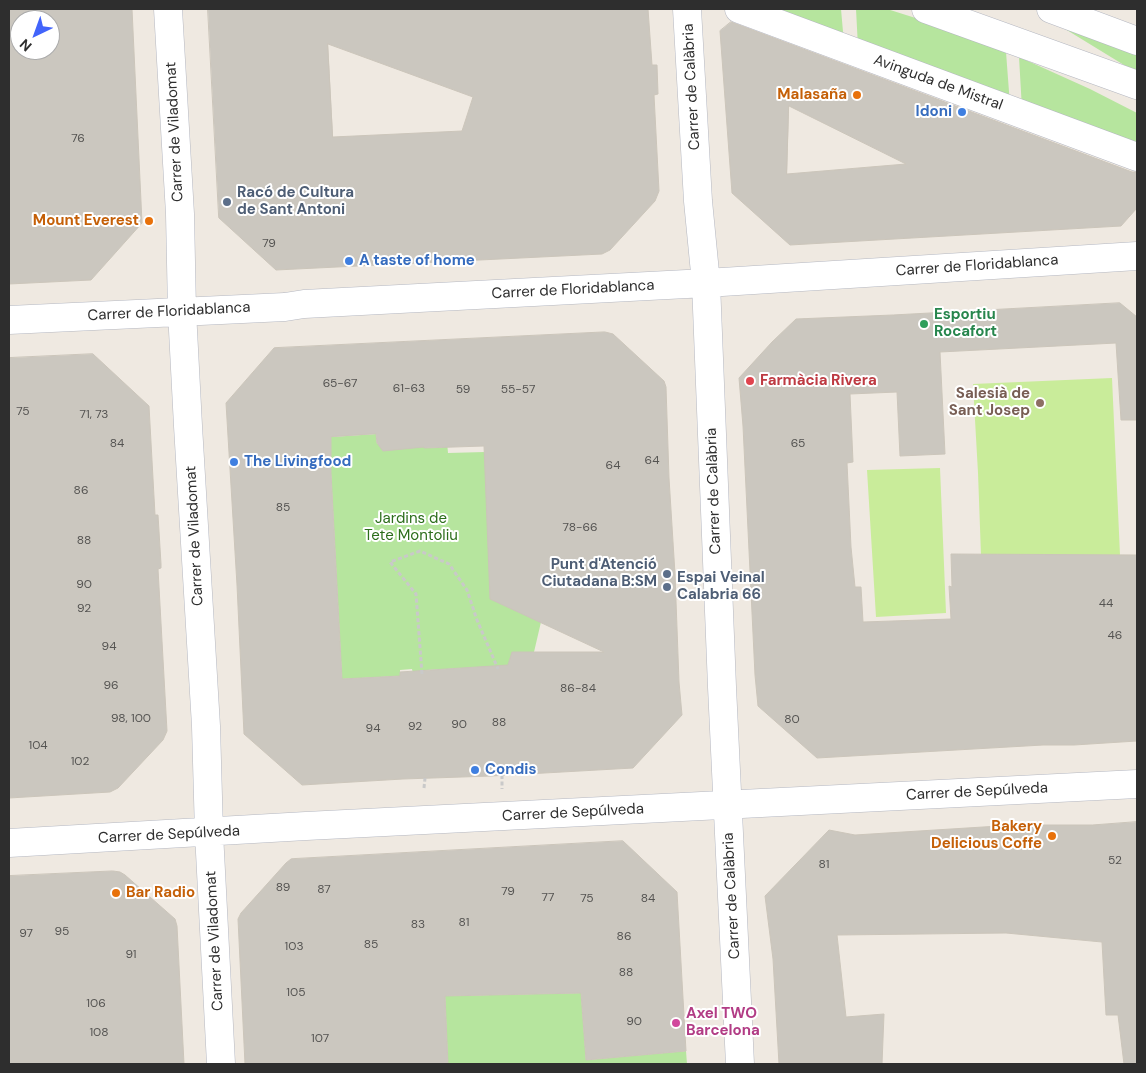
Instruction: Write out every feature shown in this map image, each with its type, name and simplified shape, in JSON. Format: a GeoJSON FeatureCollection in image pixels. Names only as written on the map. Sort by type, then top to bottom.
{"type":"FeatureCollection","features":[{"type":"Feature","properties":{"kind":"street","name":"Carrer de Viladomat"},"geometry":{"type":"LineString","coordinates":[[168,9],[180,214],[182,311],[206,726],[209,832],[221,1064]]}},
{"type":"Feature","properties":{"kind":"street","name":"Carrer de Calàbria"},"geometry":{"type":"LineString","coordinates":[[687,9],[698,201],[706,284],[740,1064]]}},
{"type":"Feature","properties":{"kind":"street","name":"Avinguda de Mistral"},"geometry":{"type":"LineString","coordinates":[[739,9],[1137,157]]}},
{"type":"Feature","properties":{"kind":"street"},"geometry":{"type":"LineString","coordinates":[[926,9],[1137,85]]}},
{"type":"Feature","properties":{"kind":"street"},"geometry":{"type":"LineString","coordinates":[[1051,9],[1137,40]]}},
{"type":"Feature","properties":{"kind":"street","name":"Carrer de Floridablanca"},"geometry":{"type":"LineString","coordinates":[[9,320],[706,284],[1137,256]]}},
{"type":"Feature","properties":{"kind":"street","name":"Carrer de Sepúlveda"},"geometry":{"type":"LineString","coordinates":[[9,843],[1137,784]]}},
{"type":"Feature","properties":{"kind":"path"},"geometry":{"type":"LineString","coordinates":[[422,674],[416,594],[390,562],[420,551],[449,564],[467,590],[477,620],[498,669]]}},
{"type":"Feature","properties":{"kind":"path"},"geometry":{"type":"LineString","coordinates":[[502,775],[502,789]]}},
{"type":"Feature","properties":{"kind":"path"},"geometry":{"type":"LineString","coordinates":[[424,788],[425,778]]}},
{"type":"Feature","properties":{"kind":"green space"},"geometry":{"type":"Polygon","coordinates":[[[752,9],[841,9],[844,43],[752,9]]]}},
{"type":"Feature","properties":{"kind":"green space"},"geometry":{"type":"Polygon","coordinates":[[[856,9],[887,9],[944,27],[1006,52],[1010,105],[858,47],[856,9]]]}},
{"type":"Feature","properties":{"kind":"green space"},"geometry":{"type":"Polygon","coordinates":[[[1039,13],[1137,50],[1137,73],[1039,13]]]}},
{"type":"Feature","properties":{"kind":"green space"},"geometry":{"type":"Polygon","coordinates":[[[1019,57],[1090,89],[1137,113],[1137,151],[1022,109],[1019,57]]]}},
{"type":"Feature","properties":{"kind":"green space"},"geometry":{"type":"Polygon","coordinates":[[[1112,378],[1120,555],[981,555],[973,384],[1112,378]]]}},
{"type":"Feature","properties":{"kind":"green space","name":"Jardins de Tete Montoliu"},"geometry":{"type":"Polygon","coordinates":[[[376,434],[377,444],[424,445],[424,448],[441,448],[447,442],[448,453],[485,452],[541,622],[534,652],[508,668],[486,667],[428,670],[413,674],[412,669],[400,670],[400,676],[342,679],[331,473],[331,437],[376,434]]]}},
{"type":"Feature","properties":{"kind":"green space"},"geometry":{"type":"Polygon","coordinates":[[[940,468],[946,613],[876,617],[867,470],[940,468]]]}},
{"type":"Feature","properties":{"kind":"green space"},"geometry":{"type":"Polygon","coordinates":[[[581,993],[586,1060],[686,1051],[687,1064],[448,1064],[445,996],[581,993]]]}},
{"type":"Feature","properties":{"kind":"building"},"geometry":{"type":"Polygon","coordinates":[[[9,9],[132,9],[142,223],[91,280],[9,284],[9,9]]]}},
{"type":"Feature","properties":{"kind":"building"},"geometry":{"type":"Polygon","coordinates":[[[208,9],[648,9],[652,65],[657,65],[658,94],[654,95],[659,191],[655,201],[610,250],[602,254],[276,270],[219,218],[208,9]],[[328,44],[333,137],[462,131],[473,97],[328,44]]]}},
{"type":"Feature","properties":{"kind":"building"},"geometry":{"type":"Polygon","coordinates":[[[731,22],[1132,172],[1137,172],[1137,208],[1121,226],[790,245],[732,193],[720,31],[731,22]],[[789,106],[787,174],[906,164],[789,106]]]}},
{"type":"Feature","properties":{"kind":"building"},"geometry":{"type":"Polygon","coordinates":[[[1120,303],[1137,317],[1137,420],[1121,420],[1116,343],[940,352],[945,454],[900,456],[897,392],[850,394],[853,462],[847,463],[855,587],[861,587],[863,622],[951,619],[949,586],[952,587],[951,554],[1137,555],[1137,741],[817,758],[758,706],[739,378],[796,319],[1120,303]]]}},
{"type":"Feature","properties":{"kind":"building"},"geometry":{"type":"Polygon","coordinates":[[[605,332],[613,334],[664,381],[666,387],[682,715],[633,768],[302,785],[244,734],[226,403],[274,348],[605,332]],[[376,434],[331,437],[331,473],[342,679],[400,676],[400,672],[508,665],[512,652],[604,652],[490,599],[484,446],[424,447],[383,451],[377,443],[376,434]]]}},
{"type":"Feature","properties":{"kind":"building"},"geometry":{"type":"Polygon","coordinates":[[[93,354],[149,406],[155,515],[158,515],[161,564],[161,568],[158,569],[167,731],[163,740],[118,788],[110,792],[9,798],[9,358],[93,354]]]}},
{"type":"Feature","properties":{"kind":"building"},"geometry":{"type":"Polygon","coordinates":[[[1137,822],[1137,1064],[1124,1064],[1118,1015],[1106,1015],[1102,942],[1006,933],[837,935],[846,1017],[884,1014],[882,1064],[779,1064],[773,959],[765,896],[829,830],[855,835],[1015,825],[1092,825],[1137,822]]]}},
{"type":"Feature","properties":{"kind":"building"},"geometry":{"type":"Polygon","coordinates":[[[623,841],[677,892],[686,1051],[586,1060],[581,993],[445,996],[448,1064],[245,1064],[238,919],[241,913],[291,859],[623,841]]]}},
{"type":"Feature","properties":{"kind":"building"},"geometry":{"type":"Polygon","coordinates":[[[113,871],[125,875],[175,919],[177,926],[184,1064],[9,1064],[9,876],[113,871]]]}},
{"type":"Feature","properties":{"kind":"place","name":"Malasaña"},"geometry":{"type":"Point","coordinates":[857,95]}},
{"type":"Feature","properties":{"kind":"place","name":"Idoni"},"geometry":{"type":"Point","coordinates":[962,112]}},
{"type":"Feature","properties":{"kind":"place","name":"Racó de Cultura de Sant Antoni"},"geometry":{"type":"Point","coordinates":[227,202]}},
{"type":"Feature","properties":{"kind":"place","name":"Mount Everest"},"geometry":{"type":"Point","coordinates":[149,221]}},
{"type":"Feature","properties":{"kind":"place","name":"A taste of home"},"geometry":{"type":"Point","coordinates":[349,261]}},
{"type":"Feature","properties":{"kind":"place","name":"Esportiu Rocafort"},"geometry":{"type":"Point","coordinates":[924,324]}},
{"type":"Feature","properties":{"kind":"place","name":"Farmàcia Rivera"},"geometry":{"type":"Point","coordinates":[750,381]}},
{"type":"Feature","properties":{"kind":"place","name":"Salesià de Sant Josep"},"geometry":{"type":"Point","coordinates":[1040,403]}},
{"type":"Feature","properties":{"kind":"place","name":"The Livingfood"},"geometry":{"type":"Point","coordinates":[234,462]}},
{"type":"Feature","properties":{"kind":"place","name":"Punt d'Atenció Ciutadana B:SM"},"geometry":{"type":"Point","coordinates":[667,574]}},
{"type":"Feature","properties":{"kind":"place","name":"Espai Veinal Calabria 66"},"geometry":{"type":"Point","coordinates":[667,587]}},
{"type":"Feature","properties":{"kind":"place","name":"Condis"},"geometry":{"type":"Point","coordinates":[475,770]}},
{"type":"Feature","properties":{"kind":"place","name":"Bakery Delicious Coffe"},"geometry":{"type":"Point","coordinates":[1052,836]}},
{"type":"Feature","properties":{"kind":"place","name":"Bar Radio"},"geometry":{"type":"Point","coordinates":[116,893]}},
{"type":"Feature","properties":{"kind":"place","name":"Axel TWO Barcelona"},"geometry":{"type":"Point","coordinates":[676,1023]}}]}
